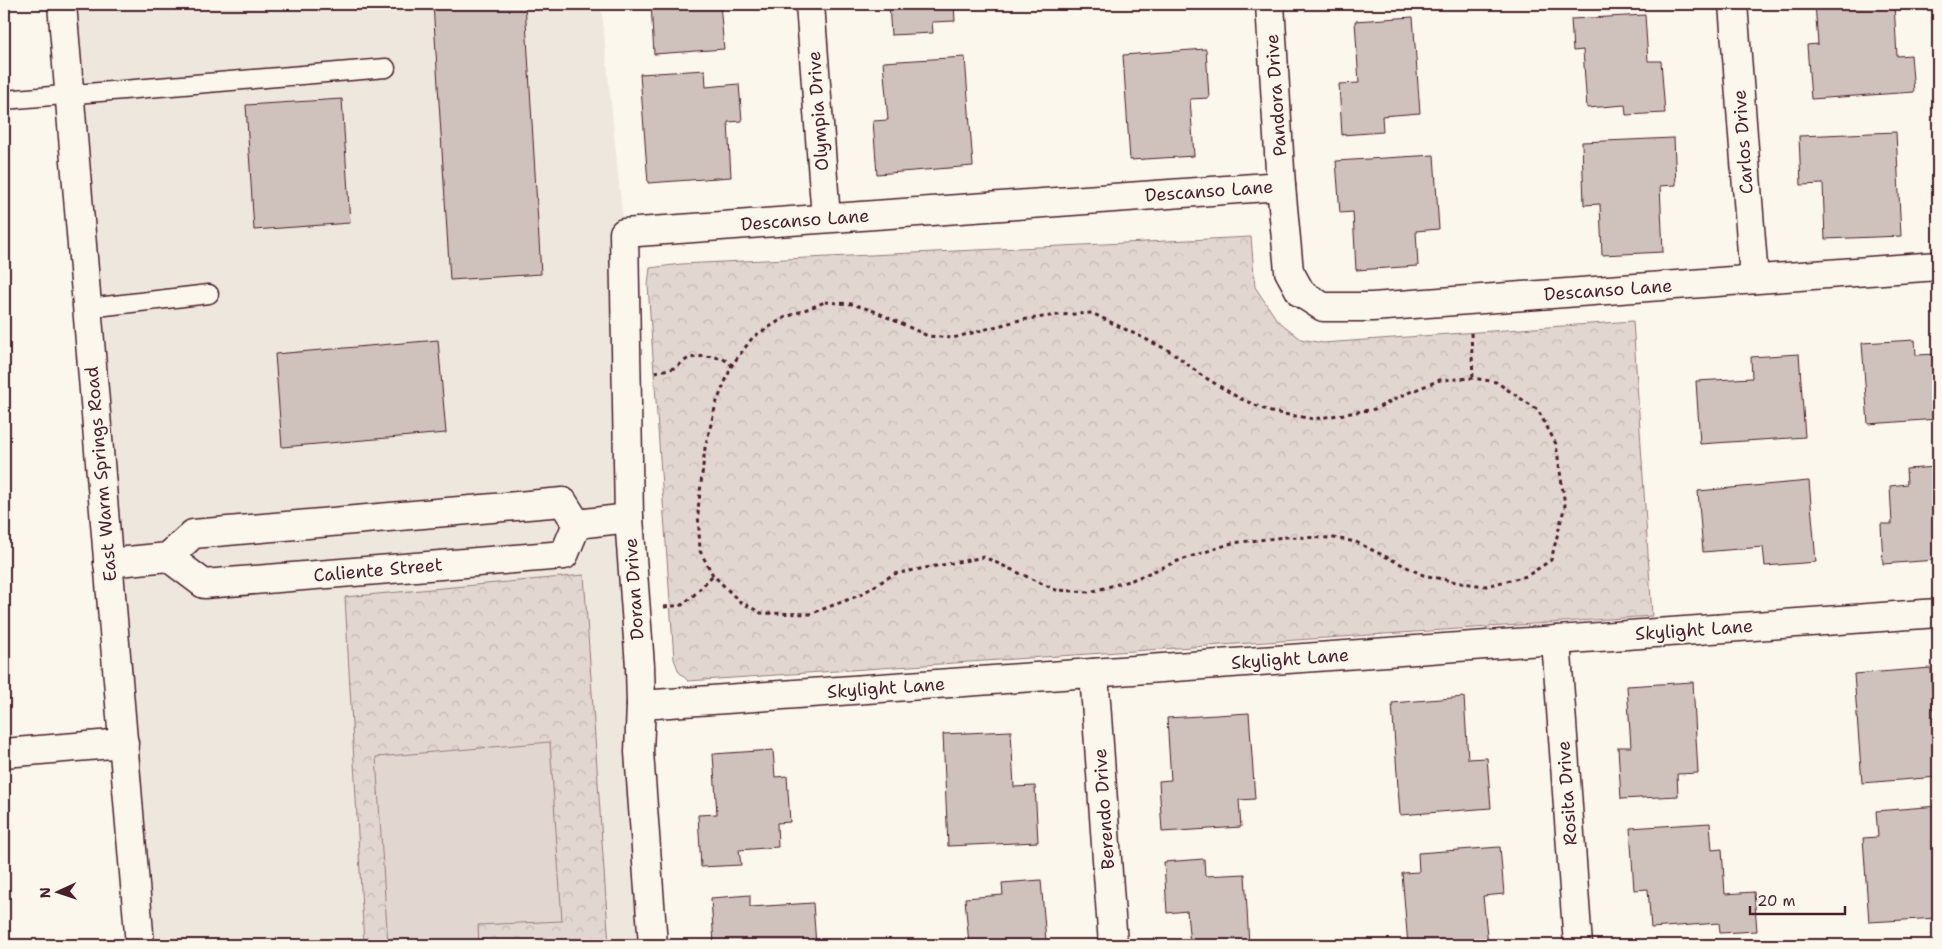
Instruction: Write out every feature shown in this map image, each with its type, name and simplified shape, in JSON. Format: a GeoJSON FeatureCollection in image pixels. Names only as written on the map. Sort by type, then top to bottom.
{"type":"FeatureCollection","features":[{"type":"Feature","properties":{"kind":"street","name":"East Warm Springs Road"},"geometry":{"type":"LineString","coordinates":[[62,4],[140,945]]}},
{"type":"Feature","properties":{"kind":"street","name":"Olympia Drive"},"geometry":{"type":"LineString","coordinates":[[810,4],[826,218]]}},
{"type":"Feature","properties":{"kind":"street","name":"Pandora Drive"},"geometry":{"type":"LineString","coordinates":[[1270,4],[1281,186]]}},
{"type":"Feature","properties":{"kind":"street","name":"Carlos Drive"},"geometry":{"type":"LineString","coordinates":[[1733,4],[1754,280]]}},
{"type":"Feature","properties":{"kind":"street","name":"Descanso Lane"},"geometry":{"type":"LineString","coordinates":[[624,233],[1281,186],[1289,270],[1301,293],[1323,307],[1372,307],[1938,266]]}},
{"type":"Feature","properties":{"kind":"street","name":"Doran Drive"},"geometry":{"type":"LineString","coordinates":[[624,233],[629,518],[641,705],[639,752],[653,945]]}},
{"type":"Feature","properties":{"kind":"street"},"geometry":{"type":"LineString","coordinates":[[108,563],[168,557],[193,534],[563,502],[577,524],[629,518]]}},
{"type":"Feature","properties":{"kind":"street","name":"Caliente Street"},"geometry":{"type":"LineString","coordinates":[[168,557],[204,584],[279,578],[564,555],[577,524]]}},
{"type":"Feature","properties":{"kind":"street","name":"Skylight Lane"},"geometry":{"type":"LineString","coordinates":[[641,705],[1938,613]]}},
{"type":"Feature","properties":{"kind":"street","name":"Rosita Drive"},"geometry":{"type":"LineString","coordinates":[[1556,640],[1578,945]]}},
{"type":"Feature","properties":{"kind":"street","name":"Berendo Drive"},"geometry":{"type":"LineString","coordinates":[[1094,673],[1113,945]]}},
{"type":"Feature","properties":{"kind":"street"},"geometry":{"type":"LineString","coordinates":[[4,753],[124,743]]}},
{"type":"Feature","properties":{"kind":"lane"},"geometry":{"type":"LineString","coordinates":[[4,100],[386,68]]}},
{"type":"Feature","properties":{"kind":"lane"},"geometry":{"type":"LineString","coordinates":[[88,308],[209,294]]}},
{"type":"Feature","properties":{"kind":"path"},"geometry":{"type":"LineString","coordinates":[[825,302],[852,304],[874,311],[928,336],[952,338],[1020,320],[1092,313],[1172,352],[1201,375],[1239,398],[1271,412],[1314,419],[1375,409],[1440,380],[1473,378],[1496,382],[1538,410],[1556,444],[1566,505],[1551,560],[1527,576],[1486,586],[1461,583],[1422,574],[1356,542],[1334,538],[1285,536],[1232,543],[1178,561],[1132,580],[1090,592],[1056,590],[984,557],[894,574],[860,595],[810,614],[762,613],[739,600],[713,575],[700,551],[698,510],[704,448],[716,404],[732,365],[753,337],[784,318],[825,302]]}},
{"type":"Feature","properties":{"kind":"path"},"geometry":{"type":"LineString","coordinates":[[1471,333],[1473,378]]}},
{"type":"Feature","properties":{"kind":"path"},"geometry":{"type":"LineString","coordinates":[[627,379],[674,368],[689,358],[706,356],[722,358],[732,365]]}},
{"type":"Feature","properties":{"kind":"path"},"geometry":{"type":"LineString","coordinates":[[636,610],[682,605],[713,575]]}},
{"type":"Feature","properties":{"kind":"shaded area"},"geometry":{"type":"Polygon","coordinates":[[[62,4],[601,4],[624,233],[653,945],[140,945],[62,4]]]}},
{"type":"Feature","properties":{"kind":"green space"},"geometry":{"type":"Polygon","coordinates":[[[1251,237],[1255,287],[1277,320],[1301,339],[1323,343],[1633,321],[1652,616],[688,681],[679,672],[674,659],[648,285],[650,268],[681,264],[1251,237]]]}},
{"type":"Feature","properties":{"kind":"green space"},"geometry":{"type":"Polygon","coordinates":[[[584,575],[609,945],[364,945],[345,597],[584,575]]]}},
{"type":"Feature","properties":{"kind":"green space"},"geometry":{"type":"Polygon","coordinates":[[[550,742],[562,921],[478,925],[479,945],[388,945],[376,757],[550,742]]]}},
{"type":"Feature","properties":{"kind":"building"},"geometry":{"type":"Polygon","coordinates":[[[433,4],[525,4],[541,274],[450,280],[433,4]]]}},
{"type":"Feature","properties":{"kind":"building"},"geometry":{"type":"Polygon","coordinates":[[[651,4],[720,4],[724,49],[654,54],[651,4]]]}},
{"type":"Feature","properties":{"kind":"building"},"geometry":{"type":"Polygon","coordinates":[[[889,4],[954,4],[955,21],[932,22],[933,33],[891,35],[889,4]]]}},
{"type":"Feature","properties":{"kind":"building"},"geometry":{"type":"Polygon","coordinates":[[[1815,4],[1894,4],[1897,56],[1911,55],[1914,92],[1811,99],[1807,45],[1818,44],[1815,4]]]}},
{"type":"Feature","properties":{"kind":"building"},"geometry":{"type":"Polygon","coordinates":[[[1645,15],[1648,61],[1661,61],[1665,113],[1626,115],[1625,105],[1587,108],[1583,50],[1573,51],[1571,19],[1645,15]]]}},
{"type":"Feature","properties":{"kind":"building"},"geometry":{"type":"Polygon","coordinates":[[[1413,17],[1420,113],[1382,116],[1383,132],[1342,135],[1339,84],[1359,83],[1355,21],[1413,17]]]}},
{"type":"Feature","properties":{"kind":"building"},"geometry":{"type":"Polygon","coordinates":[[[1206,49],[1209,98],[1190,99],[1194,156],[1130,160],[1123,55],[1206,49]]]}},
{"type":"Feature","properties":{"kind":"building"},"geometry":{"type":"Polygon","coordinates":[[[965,57],[973,166],[877,174],[873,121],[888,120],[883,62],[965,57]]]}},
{"type":"Feature","properties":{"kind":"building"},"geometry":{"type":"Polygon","coordinates":[[[705,70],[706,87],[739,84],[742,121],[728,122],[731,177],[648,183],[640,74],[705,70]]]}},
{"type":"Feature","properties":{"kind":"building"},"geometry":{"type":"Polygon","coordinates":[[[342,99],[350,223],[254,230],[246,105],[342,99]]]}},
{"type":"Feature","properties":{"kind":"building"},"geometry":{"type":"Polygon","coordinates":[[[1896,132],[1901,236],[1825,239],[1823,184],[1801,185],[1799,136],[1896,132]]]}},
{"type":"Feature","properties":{"kind":"building"},"geometry":{"type":"Polygon","coordinates":[[[1674,138],[1676,185],[1660,186],[1663,252],[1602,255],[1600,204],[1584,205],[1582,142],[1674,138]]]}},
{"type":"Feature","properties":{"kind":"building"},"geometry":{"type":"Polygon","coordinates":[[[1434,155],[1439,229],[1416,231],[1418,266],[1356,270],[1353,212],[1340,213],[1336,161],[1434,155]]]}},
{"type":"Feature","properties":{"kind":"building"},"geometry":{"type":"Polygon","coordinates":[[[438,340],[446,433],[282,447],[275,354],[438,340]]]}},
{"type":"Feature","properties":{"kind":"building"},"geometry":{"type":"Polygon","coordinates":[[[1915,340],[1916,355],[1938,354],[1938,419],[1868,424],[1862,343],[1915,340]]]}},
{"type":"Feature","properties":{"kind":"building"},"geometry":{"type":"Polygon","coordinates":[[[1799,354],[1805,437],[1700,444],[1696,381],[1752,378],[1751,357],[1799,354]]]}},
{"type":"Feature","properties":{"kind":"building"},"geometry":{"type":"Polygon","coordinates":[[[1938,467],[1938,547],[1934,548],[1935,560],[1883,564],[1881,524],[1892,524],[1890,486],[1907,484],[1906,469],[1938,467]]]}},
{"type":"Feature","properties":{"kind":"building"},"geometry":{"type":"Polygon","coordinates":[[[1809,481],[1816,562],[1765,566],[1763,547],[1703,552],[1698,491],[1809,481]]]}},
{"type":"Feature","properties":{"kind":"building"},"geometry":{"type":"Polygon","coordinates":[[[1931,668],[1934,722],[1938,721],[1938,777],[1862,783],[1854,674],[1931,668]]]}},
{"type":"Feature","properties":{"kind":"building"},"geometry":{"type":"Polygon","coordinates":[[[1693,682],[1698,773],[1677,774],[1678,796],[1621,799],[1618,747],[1631,747],[1627,686],[1693,682]]]}},
{"type":"Feature","properties":{"kind":"building"},"geometry":{"type":"Polygon","coordinates":[[[1464,697],[1468,759],[1487,758],[1491,808],[1400,815],[1392,703],[1464,697]]]}},
{"type":"Feature","properties":{"kind":"building"},"geometry":{"type":"Polygon","coordinates":[[[1249,713],[1255,799],[1239,800],[1241,827],[1162,832],[1159,781],[1171,780],[1167,718],[1249,713]]]}},
{"type":"Feature","properties":{"kind":"building"},"geometry":{"type":"Polygon","coordinates":[[[1011,731],[1014,787],[1035,786],[1038,842],[948,846],[943,734],[1011,731]]]}},
{"type":"Feature","properties":{"kind":"building"},"geometry":{"type":"Polygon","coordinates":[[[773,750],[775,777],[787,776],[790,822],[777,823],[778,847],[739,850],[741,865],[701,867],[698,815],[717,814],[713,754],[773,750]]]}},
{"type":"Feature","properties":{"kind":"building"},"geometry":{"type":"Polygon","coordinates":[[[1938,806],[1938,918],[1869,922],[1863,838],[1878,837],[1876,811],[1938,806]]]}},
{"type":"Feature","properties":{"kind":"building"},"geometry":{"type":"Polygon","coordinates":[[[1710,823],[1712,850],[1722,849],[1725,894],[1754,892],[1757,931],[1720,933],[1719,923],[1651,928],[1648,889],[1634,890],[1630,828],[1710,823]]]}},
{"type":"Feature","properties":{"kind":"building"},"geometry":{"type":"Polygon","coordinates":[[[1500,847],[1504,894],[1483,896],[1488,945],[1408,945],[1402,873],[1419,872],[1418,853],[1500,847]]]}},
{"type":"Feature","properties":{"kind":"building"},"geometry":{"type":"Polygon","coordinates":[[[1204,859],[1205,876],[1245,874],[1249,945],[1190,945],[1187,911],[1167,913],[1164,862],[1204,859]]]}},
{"type":"Feature","properties":{"kind":"building"},"geometry":{"type":"Polygon","coordinates":[[[1041,880],[1046,941],[1034,941],[1034,945],[969,945],[965,898],[1003,895],[1002,883],[1041,880]]]}},
{"type":"Feature","properties":{"kind":"building"},"geometry":{"type":"Polygon","coordinates":[[[750,895],[750,907],[813,903],[816,945],[714,945],[711,898],[750,895]]]}}]}
